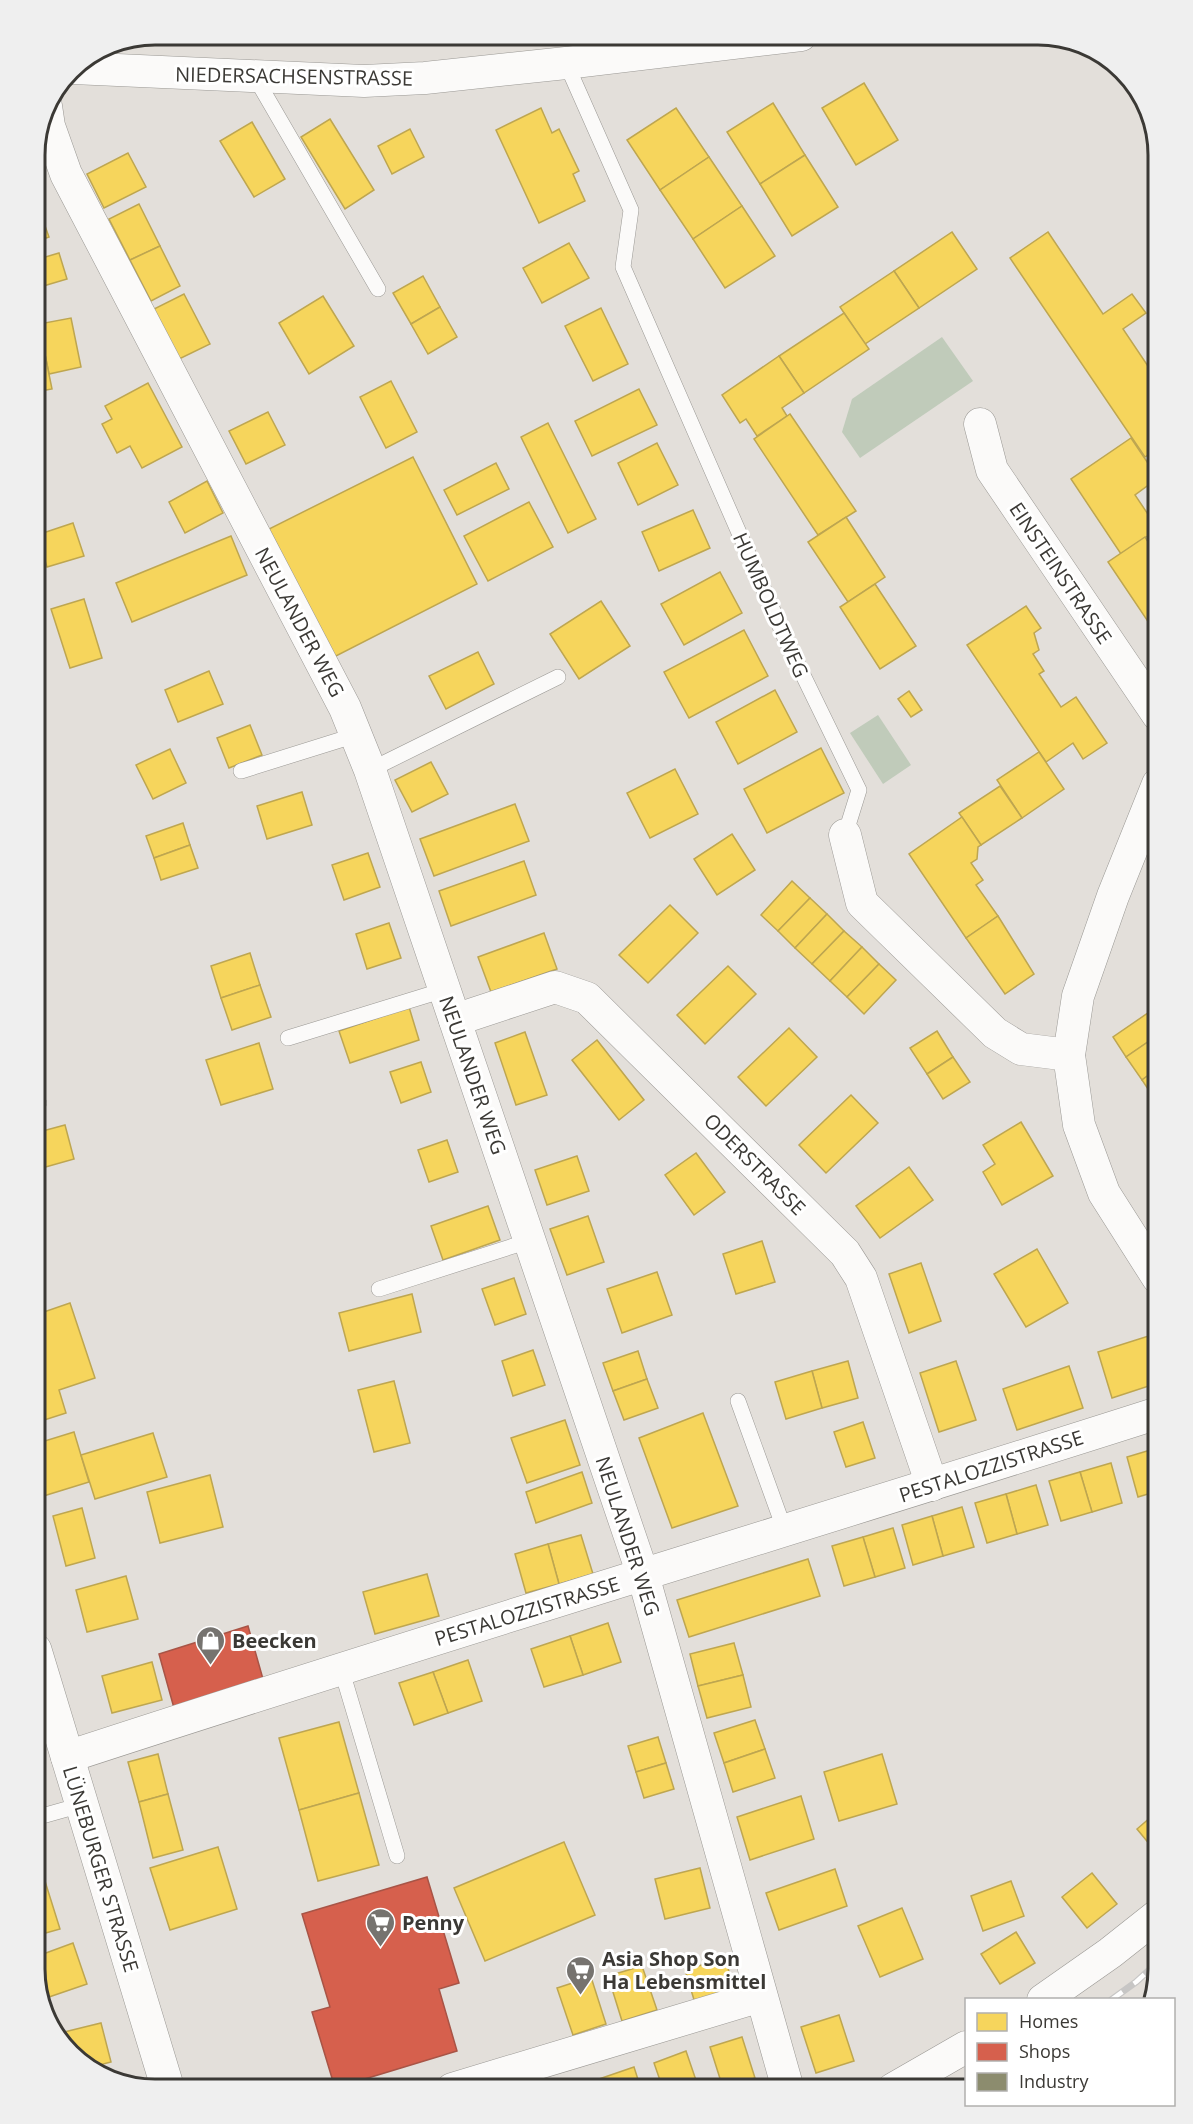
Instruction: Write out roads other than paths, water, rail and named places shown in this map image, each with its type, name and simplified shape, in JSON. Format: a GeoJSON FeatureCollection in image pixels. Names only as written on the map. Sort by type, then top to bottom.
{"type":"FeatureCollection","features":[{"type":"Feature","properties":{"kind":"main road","name":"LÜNEBURGER STRASSE"},"geometry":{"type":"LineString","coordinates":[[45,1685],[165,2079]]}},
{"type":"Feature","properties":{"kind":"street","name":"NIEDERSACHSENSTRASSE"},"geometry":{"type":"LineString","coordinates":[[88,69],[364,81],[426,78],[566,63],[659,45]]}},
{"type":"Feature","properties":{"kind":"street","name":"NEULANDER WEG"},"geometry":{"type":"LineString","coordinates":[[49,126],[66,174],[345,708],[370,770],[643,1575],[785,2079]]}},
{"type":"Feature","properties":{"kind":"street","name":"EINSTEINSTRASSE"},"geometry":{"type":"LineString","coordinates":[[980,424],[992,470],[1148,700]]}},
{"type":"Feature","properties":{"kind":"street"},"geometry":{"type":"LineString","coordinates":[[1148,809],[1113,896],[1077,996],[1069,1055],[1079,1125],[1104,1193],[1148,1262]]}},
{"type":"Feature","properties":{"kind":"street","name":"HUMBOLDTWEG"},"geometry":{"type":"LineString","coordinates":[[844,835],[862,903],[986,1025],[1022,1049],[1069,1055]]}},
{"type":"Feature","properties":{"kind":"street","name":"ODERSTRASSE"},"geometry":{"type":"LineString","coordinates":[[455,1020],[555,987],[587,998],[845,1253],[861,1278],[932,1485]]}},
{"type":"Feature","properties":{"kind":"street","name":"PESTALOZZISTRASSE"},"geometry":{"type":"LineString","coordinates":[[67,1756],[326,1670],[643,1575],[1148,1416]]}},
{"type":"Feature","properties":{"kind":"street"},"geometry":{"type":"LineString","coordinates":[[1045,1998],[1110,1953],[1148,1923]]}},
{"type":"Feature","properties":{"kind":"street"},"geometry":{"type":"LineString","coordinates":[[485,2079],[761,1996]]}},
{"type":"Feature","properties":{"kind":"street"},"geometry":{"type":"LineString","coordinates":[[911,2079],[965,2047]]}},
{"type":"Feature","properties":{"kind":"lane","name":"HUMBOLDTWEG"},"geometry":{"type":"LineString","coordinates":[[566,63],[631,210],[623,267],[785,638],[859,790],[844,835]]}},
{"type":"Feature","properties":{"kind":"lane"},"geometry":{"type":"LineString","coordinates":[[255,77],[378,290]]}},
{"type":"Feature","properties":{"kind":"lane"},"geometry":{"type":"LineString","coordinates":[[370,770],[558,676]]}},
{"type":"Feature","properties":{"kind":"lane"},"geometry":{"type":"LineString","coordinates":[[241,771],[356,735]]}},
{"type":"Feature","properties":{"kind":"lane"},"geometry":{"type":"LineString","coordinates":[[288,1038],[444,990]]}},
{"type":"Feature","properties":{"kind":"lane"},"geometry":{"type":"LineString","coordinates":[[379,1289],[529,1242]]}},
{"type":"Feature","properties":{"kind":"lane"},"geometry":{"type":"LineString","coordinates":[[738,1401],[785,1531]]}},
{"type":"Feature","properties":{"kind":"lane"},"geometry":{"type":"LineString","coordinates":[[326,1670],[397,1856]]}},
{"type":"Feature","properties":{"kind":"lane"},"geometry":{"type":"LineString","coordinates":[[45,1815],[81,1805]]}},
{"type":"Feature","properties":{"kind":"railway"},"geometry":{"type":"LineString","coordinates":[[1114,1998],[1148,1971]]}},
{"type":"Feature","properties":{"kind":"place","name":"Beecken"},"geometry":{"type":"Point","coordinates":[211,1666]}},
{"type":"Feature","properties":{"kind":"place","name":"Penny"},"geometry":{"type":"Point","coordinates":[381,1948]}},
{"type":"Feature","properties":{"kind":"place","name":"Asia Shop Son Ha Lebensmittel"},"geometry":{"type":"Point","coordinates":[581,1996]}}]}
